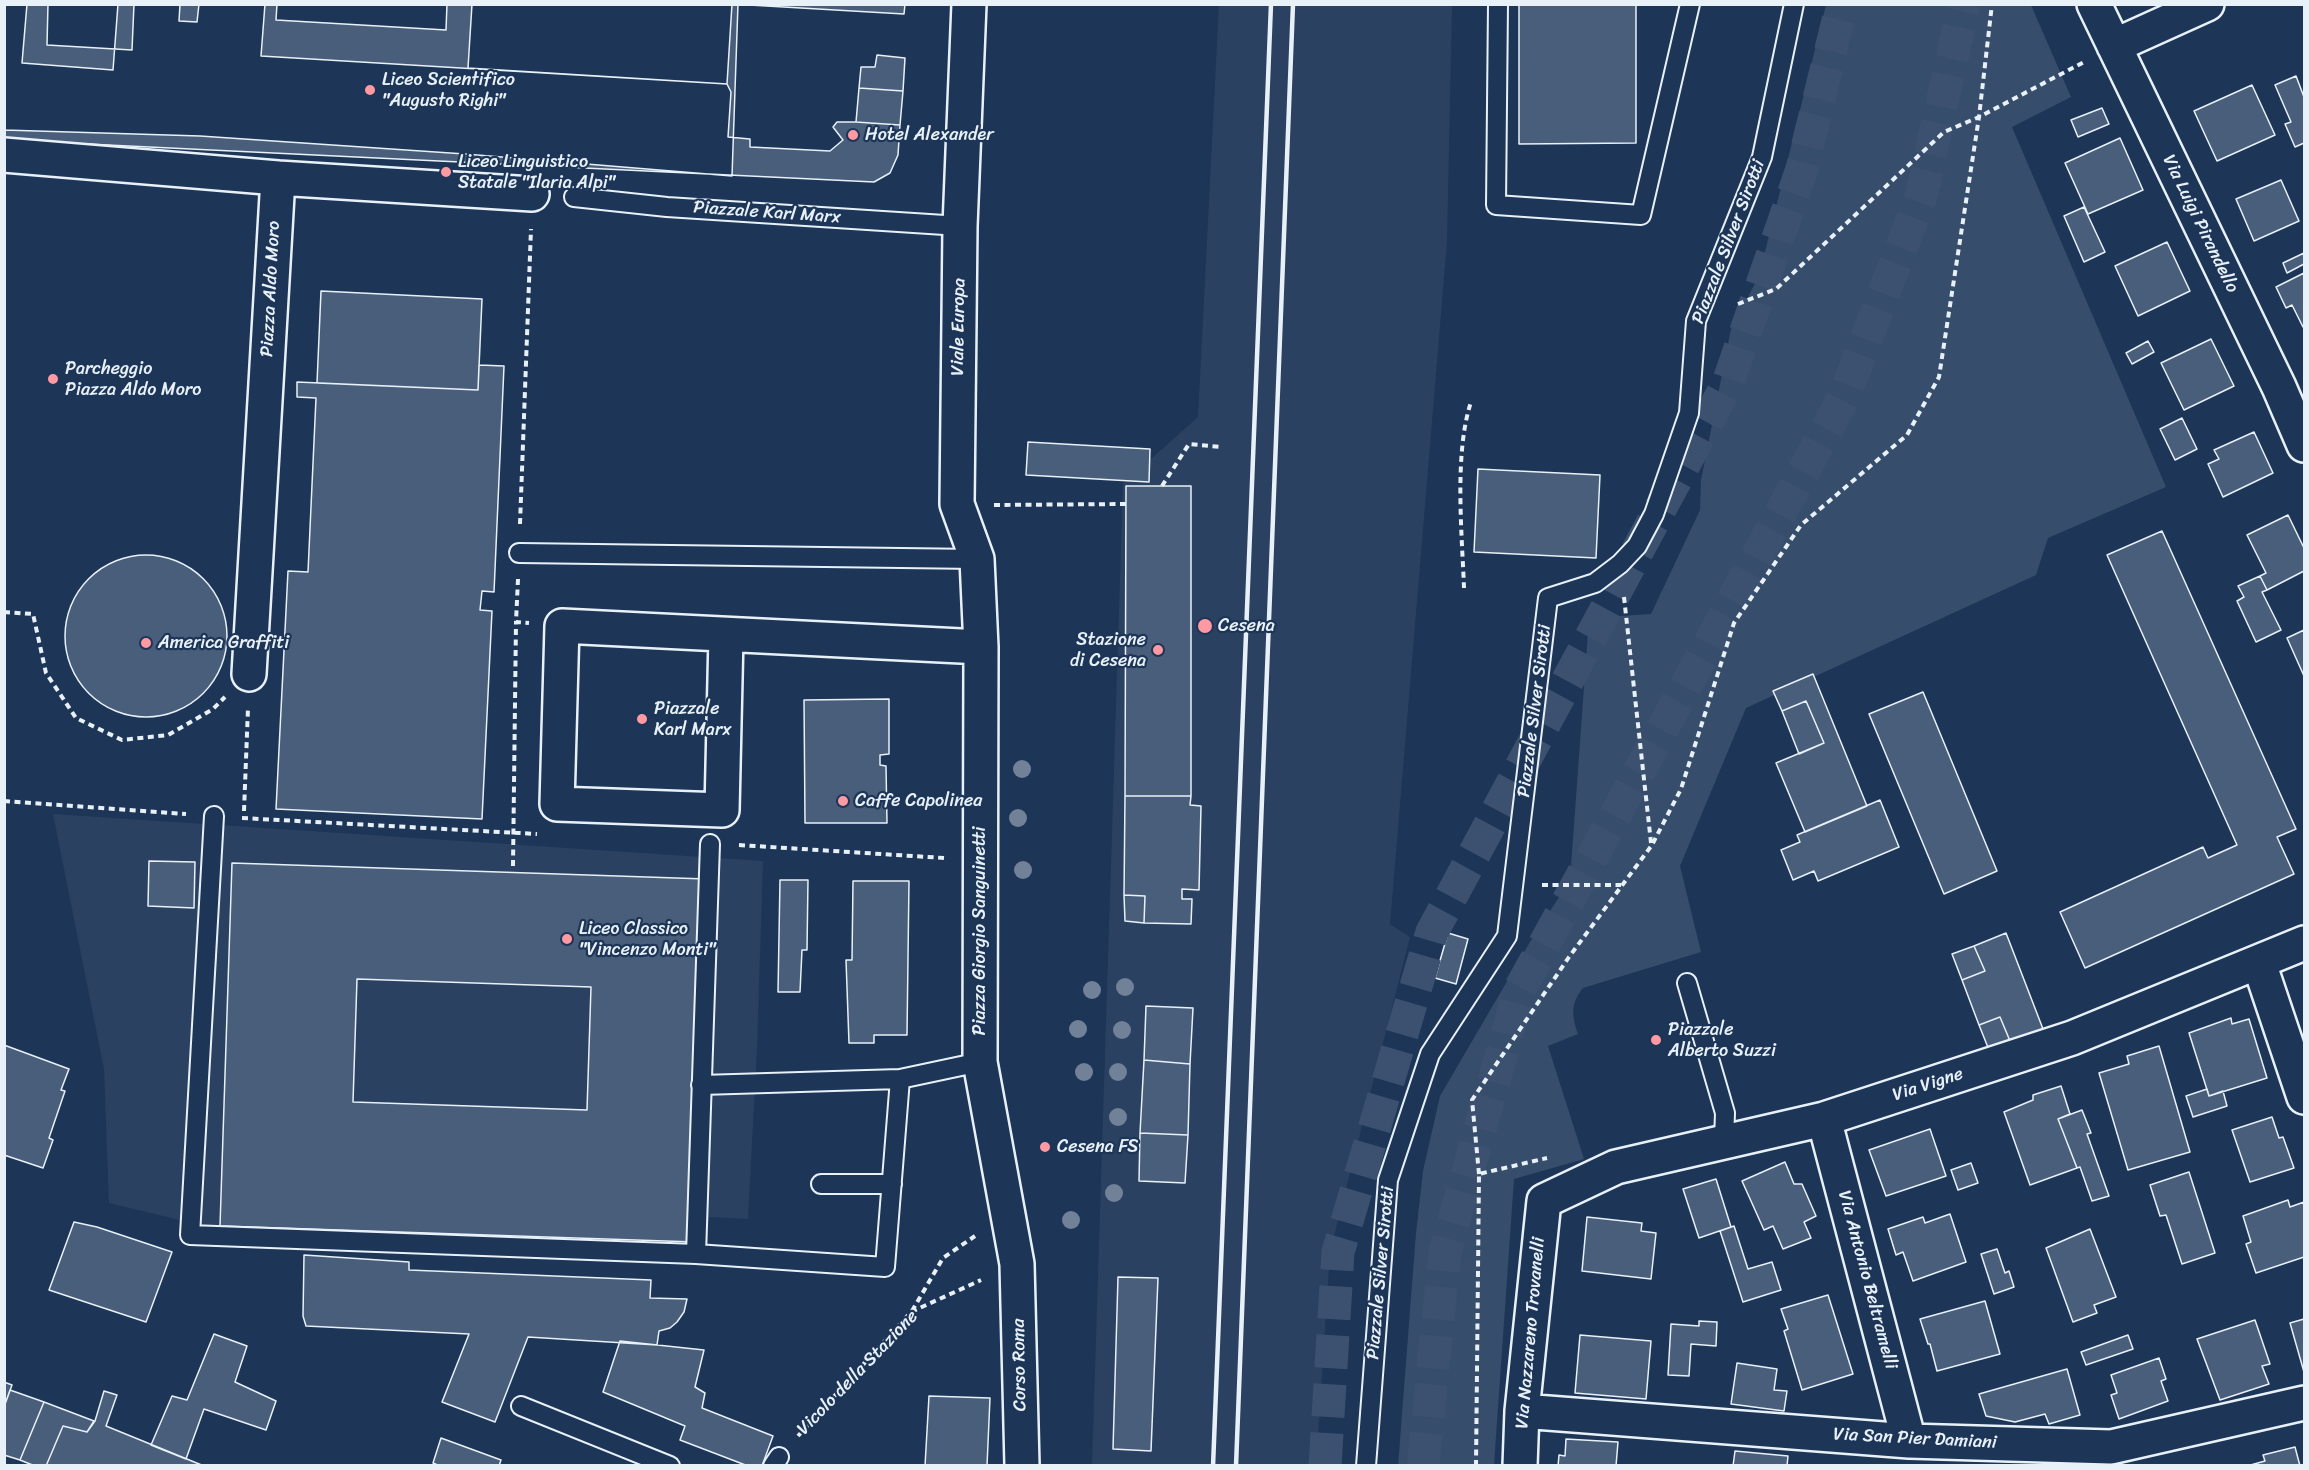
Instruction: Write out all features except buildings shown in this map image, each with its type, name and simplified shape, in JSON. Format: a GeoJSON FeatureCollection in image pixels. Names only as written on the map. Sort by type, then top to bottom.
{"type":"FeatureCollection","features":[{"type":"Feature","properties":{"kind":"street","name":"Viale Europa"},"geometry":{"type":"LineString","coordinates":[[969,4],[960,225],[957,504],[977,559],[981,647]]}},
{"type":"Feature","properties":{"kind":"street","name":"Via Luigi Pirandello"},"geometry":{"type":"LineString","coordinates":[[2094,4],[2114,46],[2292,381],[2304,446]]}},
{"type":"Feature","properties":{"kind":"street"},"geometry":{"type":"LineString","coordinates":[[2114,46],[2207,4]]}},
{"type":"Feature","properties":{"kind":"street"},"geometry":{"type":"LineString","coordinates":[[4,155],[278,178],[532,194]]}},
{"type":"Feature","properties":{"kind":"street","name":"Piazza Aldo Moro"},"geometry":{"type":"LineString","coordinates":[[249,674],[278,178]]}},
{"type":"Feature","properties":{"kind":"street"},"geometry":{"type":"LineString","coordinates":[[726,635],[722,810],[557,804],[562,626],[981,647]]}},
{"type":"Feature","properties":{"kind":"street","name":"Piazza Giorgio Sanguinetti"},"geometry":{"type":"LineString","coordinates":[[981,647],[980,1062],[1017,1264]]}},
{"type":"Feature","properties":{"kind":"street","name":"Via Vigne"},"geometry":{"type":"LineString","coordinates":[[1544,1201],[1616,1167],[1824,1119],[2072,1038],[2304,943]]}},
{"type":"Feature","properties":{"kind":"street"},"geometry":{"type":"LineString","coordinates":[[2259,963],[2304,1097]]}},
{"type":"Feature","properties":{"kind":"street","name":"Via Antonio Beltramelli"},"geometry":{"type":"LineString","coordinates":[[1824,1119],[1909,1441]]}},
{"type":"Feature","properties":{"kind":"street","name":"Via Nazzareno Trovanelli"},"geometry":{"type":"LineString","coordinates":[[1520,1466],[1522,1411],[1544,1201]]}},
{"type":"Feature","properties":{"kind":"street","name":"Corso Roma"},"geometry":{"type":"LineString","coordinates":[[1017,1264],[1022,1466]]}},
{"type":"Feature","properties":{"kind":"street","name":"Via San Pier Damiani"},"geometry":{"type":"LineString","coordinates":[[1522,1411],[1909,1441],[2111,1447],[2304,1403]]}},
{"type":"Feature","properties":{"kind":"lane"},"geometry":{"type":"LineString","coordinates":[[1498,4],[1496,205],[1641,215],[1690,4]]}},
{"type":"Feature","properties":{"kind":"lane","name":"Piazzale Silver Sirotti"},"geometry":{"type":"LineString","coordinates":[[1366,1466],[1388,1180],[1430,1054],[1507,936],[1548,598],[1595,583],[1620,564],[1637,546],[1654,514],[1689,413],[1696,321],[1762,157],[1794,4]]}},
{"type":"Feature","properties":{"kind":"lane","name":"Piazzale Karl Marx"},"geometry":{"type":"LineString","coordinates":[[574,197],[667,207],[960,225]]}},
{"type":"Feature","properties":{"kind":"lane"},"geometry":{"type":"LineString","coordinates":[[519,553],[977,559]]}},
{"type":"Feature","properties":{"kind":"lane"},"geometry":{"type":"LineString","coordinates":[[214,816],[190,1235],[696,1254],[885,1268],[900,1079]]}},
{"type":"Feature","properties":{"kind":"lane"},"geometry":{"type":"LineString","coordinates":[[696,1254],[710,844]]}},
{"type":"Feature","properties":{"kind":"lane"},"geometry":{"type":"LineString","coordinates":[[1687,983],[1725,1113],[1724,1141]]}},
{"type":"Feature","properties":{"kind":"lane"},"geometry":{"type":"LineString","coordinates":[[701,1085],[900,1079],[980,1062]]}},
{"type":"Feature","properties":{"kind":"lane"},"geometry":{"type":"LineString","coordinates":[[821,1184],[892,1184]]}},
{"type":"Feature","properties":{"kind":"lane"},"geometry":{"type":"LineString","coordinates":[[520,1406],[670,1466]]}},
{"type":"Feature","properties":{"kind":"path"},"geometry":{"type":"LineString","coordinates":[[1479,1174],[1472,1100],[1569,957],[1652,845],[1681,789],[1734,623],[1801,525],[1906,435],[1939,377],[1979,117],[1992,4]]}},
{"type":"Feature","properties":{"kind":"path"},"geometry":{"type":"LineString","coordinates":[[1738,304],[1776,289],[1944,132],[1979,117],[2114,46]]}},
{"type":"Feature","properties":{"kind":"path"},"geometry":{"type":"LineString","coordinates":[[513,866],[516,622],[532,194]]}},
{"type":"Feature","properties":{"kind":"path"},"geometry":{"type":"LineString","coordinates":[[1464,588],[1461,489],[1465,420],[1472,402]]}},
{"type":"Feature","properties":{"kind":"path"},"geometry":{"type":"LineString","coordinates":[[1162,486],[1189,444],[1221,447]]}},
{"type":"Feature","properties":{"kind":"path"},"geometry":{"type":"LineString","coordinates":[[957,504],[1126,504]]}},
{"type":"Feature","properties":{"kind":"path"},"geometry":{"type":"LineString","coordinates":[[1620,564],[1652,845]]}},
{"type":"Feature","properties":{"kind":"path"},"geometry":{"type":"LineString","coordinates":[[4,612],[33,614],[46,673],[76,718],[122,740],[168,735],[213,709],[249,674]]}},
{"type":"Feature","properties":{"kind":"path"},"geometry":{"type":"LineString","coordinates":[[516,622],[562,626]]}},
{"type":"Feature","properties":{"kind":"path"},"geometry":{"type":"LineString","coordinates":[[244,818],[249,674]]}},
{"type":"Feature","properties":{"kind":"path"},"geometry":{"type":"LineString","coordinates":[[4,801],[244,818],[547,835]]}},
{"type":"Feature","properties":{"kind":"path"},"geometry":{"type":"LineString","coordinates":[[710,844],[981,860]]}},
{"type":"Feature","properties":{"kind":"path"},"geometry":{"type":"LineString","coordinates":[[1514,886],[1622,885]]}},
{"type":"Feature","properties":{"kind":"path"},"geometry":{"type":"LineString","coordinates":[[911,1312],[943,1258],[1008,1213]]}},
{"type":"Feature","properties":{"kind":"path","name":"Vicolo della Stazione"},"geometry":{"type":"LineString","coordinates":[[776,1461],[911,1312],[1017,1264]]}},
{"type":"Feature","properties":{"kind":"shaded area"},"geometry":{"type":"Polygon","coordinates":[[[1219,5],[1452,5],[1447,242],[1390,924],[1410,937],[1330,1252],[1316,1465],[1092,1466],[1123,484],[1198,417],[1219,5]]]}},
{"type":"Feature","properties":{"kind":"shaded area"},"geometry":{"type":"Polygon","coordinates":[[[1826,5],[2031,5],[2071,97],[2012,127],[2166,487],[2048,538],[2036,575],[1746,708],[1680,866],[1701,952],[1583,988],[1576,999],[1573,1010],[1578,1034],[1548,1046],[1584,1159],[1514,1179],[1494,1465],[1398,1466],[1423,1171],[1440,1096],[1530,942],[1570,880],[1589,618],[1651,614],[1700,510],[1701,480],[1731,329],[1759,276],[1826,5]]]}},
{"type":"Feature","properties":{"kind":"shaded area"},"geometry":{"type":"Polygon","coordinates":[[[53,814],[763,861],[748,1219],[709,1217],[707,1245],[213,1228],[109,1203],[104,1069],[53,814]]]}},
{"type":"Feature","properties":{"kind":"tunnel"},"geometry":{"type":"LineString","coordinates":[[1325,1466],[1338,1252],[1432,932],[1728,383],[1802,169],[1842,4]]}},
{"type":"Feature","properties":{"kind":"tunnel"},"geometry":{"type":"LineString","coordinates":[[1423,1466],[1445,1252],[1520,989],[1843,399],[1921,197],[1964,4]]}},
{"type":"Feature","properties":{"kind":"railway"},"geometry":{"type":"LineString","coordinates":[[1213,1466],[1271,4]]}},
{"type":"Feature","properties":{"kind":"railway"},"geometry":{"type":"LineString","coordinates":[[1236,1466],[1293,4]]}},
{"type":"Feature","properties":{"kind":"place","name":"Liceo Scientifico \"Augusto Righi\""},"geometry":{"type":"Point","coordinates":[370,90]}},
{"type":"Feature","properties":{"kind":"place","name":"Hotel Alexander"},"geometry":{"type":"Point","coordinates":[853,135]}},
{"type":"Feature","properties":{"kind":"place","name":"Liceo Linguistico Statale \"Ilaria Alpi\""},"geometry":{"type":"Point","coordinates":[446,172]}},
{"type":"Feature","properties":{"kind":"place","name":"Parcheggio Piazza Aldo Moro"},"geometry":{"type":"Point","coordinates":[53,379]}},
{"type":"Feature","properties":{"kind":"place","name":"Cesena"},"geometry":{"type":"Point","coordinates":[1205,626]}},
{"type":"Feature","properties":{"kind":"place","name":"America Graffiti"},"geometry":{"type":"Point","coordinates":[146,643]}},
{"type":"Feature","properties":{"kind":"place","name":"Stazione di Cesena"},"geometry":{"type":"Point","coordinates":[1158,650]}},
{"type":"Feature","properties":{"kind":"place","name":"Piazzale Karl Marx"},"geometry":{"type":"Point","coordinates":[642,719]}},
{"type":"Feature","properties":{"kind":"place","name":"Caffe Capolinea"},"geometry":{"type":"Point","coordinates":[843,801]}},
{"type":"Feature","properties":{"kind":"place","name":"Liceo Classico \"Vincenzo Monti\""},"geometry":{"type":"Point","coordinates":[567,939]}},
{"type":"Feature","properties":{"kind":"place","name":"Piazzale Alberto Suzzi"},"geometry":{"type":"Point","coordinates":[1656,1040]}},
{"type":"Feature","properties":{"kind":"place","name":"Cesena FS"},"geometry":{"type":"Point","coordinates":[1045,1147]}}]}
